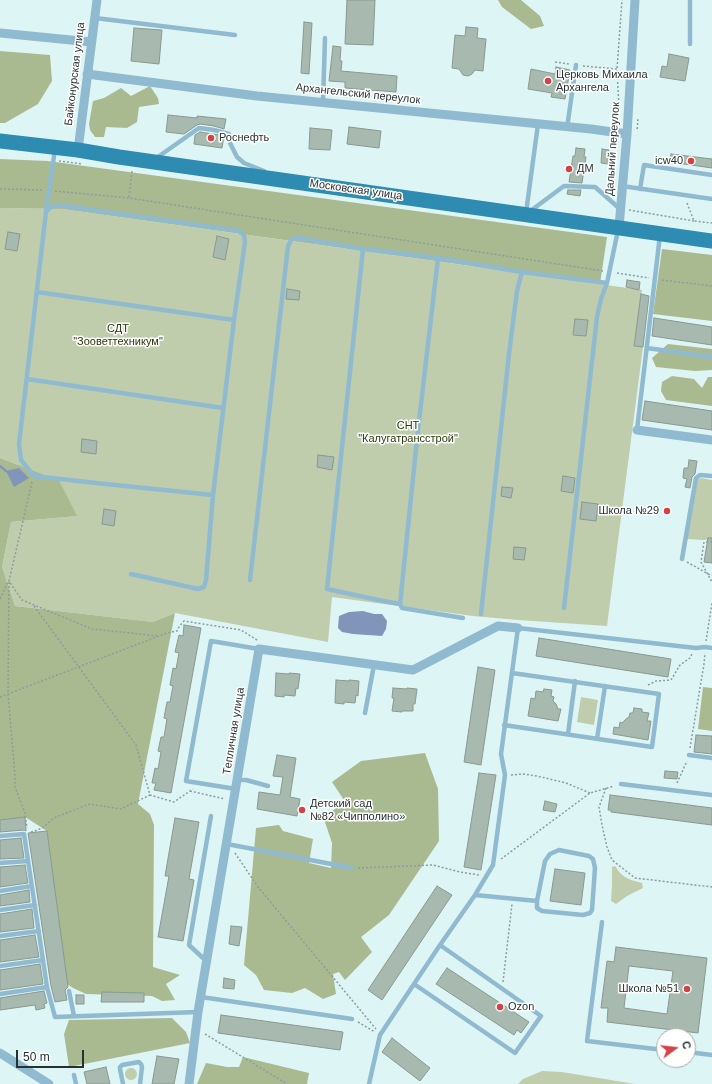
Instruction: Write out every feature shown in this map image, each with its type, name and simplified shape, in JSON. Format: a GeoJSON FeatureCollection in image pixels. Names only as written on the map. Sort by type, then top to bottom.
{"type":"FeatureCollection","features":[{"type":"Feature","properties":{"kind":"main road","name":"Московская улица"},"geometry":{"type":"LineString","coordinates":[[0,141],[54,154],[151,161],[712,241]]}},
{"type":"Feature","properties":{"kind":"street","name":"Байконурская улица"},"geometry":{"type":"LineString","coordinates":[[80,157],[91,42],[97,0]]}},
{"type":"Feature","properties":{"kind":"street","name":"Дальний переулок"},"geometry":{"type":"LineString","coordinates":[[619,227],[627,134],[635,0]]}},
{"type":"Feature","properties":{"kind":"street"},"geometry":{"type":"LineString","coordinates":[[0,33],[91,42]]}},
{"type":"Feature","properties":{"kind":"street","name":"Архангельский переулок"},"geometry":{"type":"LineString","coordinates":[[88,74],[257,96],[627,134]]}},
{"type":"Feature","properties":{"kind":"street"},"geometry":{"type":"LineString","coordinates":[[637,430],[712,440]]}},
{"type":"Feature","properties":{"kind":"street"},"geometry":{"type":"LineString","coordinates":[[263,650],[413,670],[498,626],[518,628]]}},
{"type":"Feature","properties":{"kind":"street","name":"Тепличная улица"},"geometry":{"type":"LineString","coordinates":[[189,1084],[198,1012],[234,801],[263,650]]}},
{"type":"Feature","properties":{"kind":"street"},"geometry":{"type":"LineString","coordinates":[[0,1053],[49,1084]]}},
{"type":"Feature","properties":{"kind":"lane"},"geometry":{"type":"LineString","coordinates":[[690,0],[690,44]]}},
{"type":"Feature","properties":{"kind":"lane"},"geometry":{"type":"LineString","coordinates":[[95,18],[235,35]]}},
{"type":"Feature","properties":{"kind":"lane"},"geometry":{"type":"LineString","coordinates":[[323,102],[325,38]]}},
{"type":"Feature","properties":{"kind":"lane"},"geometry":{"type":"LineString","coordinates":[[567,128],[576,65]]}},
{"type":"Feature","properties":{"kind":"lane"},"geometry":{"type":"LineString","coordinates":[[526,214],[538,124]]}},
{"type":"Feature","properties":{"kind":"lane"},"geometry":{"type":"LineString","coordinates":[[151,161],[199,128],[214,130],[229,134],[230,143],[236,157],[244,163],[286,180]]}},
{"type":"Feature","properties":{"kind":"lane"},"geometry":{"type":"LineString","coordinates":[[54,154],[19,444],[20,460],[34,476],[213,495]]}},
{"type":"Feature","properties":{"kind":"lane"},"geometry":{"type":"LineString","coordinates":[[640,189],[644,165],[712,175]]}},
{"type":"Feature","properties":{"kind":"lane"},"geometry":{"type":"LineString","coordinates":[[526,214],[564,186],[595,187],[620,209]]}},
{"type":"Feature","properties":{"kind":"lane"},"geometry":{"type":"LineString","coordinates":[[622,186],[712,200]]}},
{"type":"Feature","properties":{"kind":"lane"},"geometry":{"type":"LineString","coordinates":[[46,212],[51,207],[58,205],[239,231],[244,235],[245,242],[223,408],[213,495],[206,580],[204,587],[198,589],[131,574]]}},
{"type":"Feature","properties":{"kind":"lane"},"geometry":{"type":"LineString","coordinates":[[564,608],[597,317],[601,298],[610,272],[619,227]]}},
{"type":"Feature","properties":{"kind":"lane"},"geometry":{"type":"LineString","coordinates":[[637,430],[660,233]]}},
{"type":"Feature","properties":{"kind":"lane"},"geometry":{"type":"LineString","coordinates":[[250,580],[288,246],[292,239],[299,238],[363,249],[438,258],[522,272],[607,283]]}},
{"type":"Feature","properties":{"kind":"lane"},"geometry":{"type":"LineString","coordinates":[[363,249],[326,589],[383,602],[400,604],[402,608],[463,618]]}},
{"type":"Feature","properties":{"kind":"lane"},"geometry":{"type":"LineString","coordinates":[[400,604],[438,258]]}},
{"type":"Feature","properties":{"kind":"lane"},"geometry":{"type":"LineString","coordinates":[[481,614],[510,346],[517,291],[522,272]]}},
{"type":"Feature","properties":{"kind":"lane"},"geometry":{"type":"LineString","coordinates":[[37,292],[234,320]]}},
{"type":"Feature","properties":{"kind":"lane"},"geometry":{"type":"LineString","coordinates":[[647,348],[712,357]]}},
{"type":"Feature","properties":{"kind":"lane"},"geometry":{"type":"LineString","coordinates":[[27,379],[223,408]]}},
{"type":"Feature","properties":{"kind":"lane"},"geometry":{"type":"LineString","coordinates":[[682,559],[696,478],[700,475],[712,476]]}},
{"type":"Feature","properties":{"kind":"lane"},"geometry":{"type":"LineString","coordinates":[[369,1084],[380,1035],[475,895],[493,865],[505,776],[500,754],[518,628],[696,648],[712,648]]}},
{"type":"Feature","properties":{"kind":"lane"},"geometry":{"type":"LineString","coordinates":[[263,650],[211,641],[186,781],[237,785],[246,780],[268,786]]}},
{"type":"Feature","properties":{"kind":"lane"},"geometry":{"type":"LineString","coordinates":[[365,714],[374,665]]}},
{"type":"Feature","properties":{"kind":"lane"},"geometry":{"type":"LineString","coordinates":[[504,725],[652,747],[659,694],[512,673]]}},
{"type":"Feature","properties":{"kind":"lane"},"geometry":{"type":"LineString","coordinates":[[568,734],[575,682]]}},
{"type":"Feature","properties":{"kind":"lane"},"geometry":{"type":"LineString","coordinates":[[597,739],[605,686]]}},
{"type":"Feature","properties":{"kind":"lane"},"geometry":{"type":"LineString","coordinates":[[689,755],[712,758]]}},
{"type":"Feature","properties":{"kind":"lane"},"geometry":{"type":"LineString","coordinates":[[621,784],[712,795]]}},
{"type":"Feature","properties":{"kind":"lane"},"geometry":{"type":"LineString","coordinates":[[208,957],[203,958],[189,945],[211,816]]}},
{"type":"Feature","properties":{"kind":"lane"},"geometry":{"type":"LineString","coordinates":[[0,836],[24,834],[47,987],[55,1017],[198,1012]]}},
{"type":"Feature","properties":{"kind":"lane"},"geometry":{"type":"LineString","coordinates":[[227,844],[352,868]]}},
{"type":"Feature","properties":{"kind":"lane"},"geometry":{"type":"LineString","coordinates":[[559,850],[588,856],[593,860],[595,868],[592,910],[590,913],[583,915],[542,911],[537,908],[538,901],[546,861],[550,854],[559,850]]}},
{"type":"Feature","properties":{"kind":"lane"},"geometry":{"type":"LineString","coordinates":[[0,863],[28,861]]}},
{"type":"Feature","properties":{"kind":"lane"},"geometry":{"type":"LineString","coordinates":[[0,891],[32,886]]}},
{"type":"Feature","properties":{"kind":"lane"},"geometry":{"type":"LineString","coordinates":[[475,895],[538,901]]}},
{"type":"Feature","properties":{"kind":"lane"},"geometry":{"type":"LineString","coordinates":[[0,910],[35,905]]}},
{"type":"Feature","properties":{"kind":"lane"},"geometry":{"type":"LineString","coordinates":[[602,922],[588,1041],[656,1049]]}},
{"type":"Feature","properties":{"kind":"lane"},"geometry":{"type":"LineString","coordinates":[[0,936],[39,931]]}},
{"type":"Feature","properties":{"kind":"lane"},"geometry":{"type":"LineString","coordinates":[[414,984],[514,1053],[541,1016],[440,945]]}},
{"type":"Feature","properties":{"kind":"lane"},"geometry":{"type":"LineString","coordinates":[[0,966],[43,960]]}},
{"type":"Feature","properties":{"kind":"lane"},"geometry":{"type":"LineString","coordinates":[[0,994],[47,987]]}},
{"type":"Feature","properties":{"kind":"lane"},"geometry":{"type":"LineString","coordinates":[[69,991],[74,1016]]}},
{"type":"Feature","properties":{"kind":"lane"},"geometry":{"type":"LineString","coordinates":[[201,998],[352,1019]]}},
{"type":"Feature","properties":{"kind":"lane"},"geometry":{"type":"LineString","coordinates":[[696,1053],[712,1055]]}},
{"type":"Feature","properties":{"kind":"lane"},"geometry":{"type":"LineString","coordinates":[[123,1084],[120,1067],[122,1065],[139,1062],[142,1064],[140,1084]]}},
{"type":"Feature","properties":{"kind":"lane"},"geometry":{"type":"LineString","coordinates":[[74,1075],[76,1084]]}},
{"type":"Feature","properties":{"kind":"path"},"geometry":{"type":"LineString","coordinates":[[619,109],[617,69],[622,0]]}},
{"type":"Feature","properties":{"kind":"path"},"geometry":{"type":"LineString","coordinates":[[555,62],[617,69]]}},
{"type":"Feature","properties":{"kind":"path"},"geometry":{"type":"LineString","coordinates":[[54,154],[80,157]]}},
{"type":"Feature","properties":{"kind":"path"},"geometry":{"type":"LineString","coordinates":[[129,198],[132,171]]}},
{"type":"Feature","properties":{"kind":"path"},"geometry":{"type":"LineString","coordinates":[[0,189],[49,190],[129,198],[655,279],[712,286]]}},
{"type":"Feature","properties":{"kind":"path"},"geometry":{"type":"LineString","coordinates":[[685,195],[694,220]]}},
{"type":"Feature","properties":{"kind":"path"},"geometry":{"type":"LineString","coordinates":[[620,209],[712,223]]}},
{"type":"Feature","properties":{"kind":"path"},"geometry":{"type":"LineString","coordinates":[[0,599],[9,580],[34,476]]}},
{"type":"Feature","properties":{"kind":"path"},"geometry":{"type":"LineString","coordinates":[[712,542],[704,542],[701,562],[712,582]]}},
{"type":"Feature","properties":{"kind":"path"},"geometry":{"type":"LineString","coordinates":[[682,559],[712,575]]}},
{"type":"Feature","properties":{"kind":"path"},"geometry":{"type":"LineString","coordinates":[[9,580],[22,600],[92,629],[160,636]]}},
{"type":"Feature","properties":{"kind":"path"},"geometry":{"type":"LineString","coordinates":[[9,580],[8,694],[15,787],[25,813],[27,832],[42,828],[54,818],[89,804],[121,809],[150,795],[174,802],[202,783]]}},
{"type":"Feature","properties":{"kind":"path"},"geometry":{"type":"LineString","coordinates":[[674,790],[689,755],[704,664],[705,647],[712,603]]}},
{"type":"Feature","properties":{"kind":"path"},"geometry":{"type":"LineString","coordinates":[[34,606],[136,745],[150,795]]}},
{"type":"Feature","properties":{"kind":"path"},"geometry":{"type":"LineString","coordinates":[[0,697],[160,636],[177,631],[184,621],[241,630],[257,639],[263,650]]}},
{"type":"Feature","properties":{"kind":"path"},"geometry":{"type":"LineString","coordinates":[[638,691],[656,680],[671,680],[680,666],[690,658],[696,648]]}},
{"type":"Feature","properties":{"kind":"path"},"geometry":{"type":"LineString","coordinates":[[505,776],[523,774],[537,776],[566,783],[590,792]]}},
{"type":"Feature","properties":{"kind":"path"},"geometry":{"type":"LineString","coordinates":[[493,865],[590,792],[621,784]]}},
{"type":"Feature","properties":{"kind":"path"},"geometry":{"type":"LineString","coordinates":[[606,788],[599,807],[607,847],[612,860],[635,878],[712,887]]}},
{"type":"Feature","properties":{"kind":"path"},"geometry":{"type":"LineString","coordinates":[[190,791],[234,801]]}},
{"type":"Feature","properties":{"kind":"path"},"geometry":{"type":"LineString","coordinates":[[227,844],[237,855],[258,887],[380,1035]]}},
{"type":"Feature","properties":{"kind":"path"},"geometry":{"type":"LineString","coordinates":[[352,868],[433,865],[485,877]]}},
{"type":"Feature","properties":{"kind":"path"},"geometry":{"type":"LineString","coordinates":[[502,989],[513,898]]}},
{"type":"Feature","properties":{"kind":"path"},"geometry":{"type":"LineString","coordinates":[[352,1019],[380,1035]]}},
{"type":"Feature","properties":{"kind":"path"},"geometry":{"type":"LineString","coordinates":[[196,1029],[287,1084]]}},
{"type":"Feature","properties":{"kind":"green space"},"geometry":{"type":"Polygon","coordinates":[[[498,0],[521,0],[540,16],[544,26],[531,29],[502,7],[498,0]]]}},
{"type":"Feature","properties":{"kind":"green space"},"geometry":{"type":"Polygon","coordinates":[[[0,51],[50,55],[52,81],[38,104],[5,123],[0,123],[0,51]]]}},
{"type":"Feature","properties":{"kind":"green space"},"geometry":{"type":"Polygon","coordinates":[[[150,86],[158,98],[159,104],[139,107],[137,122],[127,128],[106,127],[104,137],[95,137],[90,130],[89,124],[93,101],[104,98],[121,88],[131,96],[150,86]]]}},
{"type":"Feature","properties":{"kind":"green space"},"geometry":{"type":"Polygon","coordinates":[[[0,159],[48,161],[607,237],[600,284],[62,209],[0,208],[0,159]]]}},
{"type":"Feature","properties":{"kind":"green space","name":"СНТ \"Калугатрансстрой\""},"geometry":{"type":"Polygon","coordinates":[[[0,208],[62,209],[642,290],[634,346],[643,347],[607,626],[473,616],[332,597],[328,642],[175,613],[153,622],[15,606],[2,567],[11,522],[76,516],[59,480],[0,458],[0,208]]]}},
{"type":"Feature","properties":{"kind":"green space"},"geometry":{"type":"Polygon","coordinates":[[[662,249],[712,255],[712,321],[653,314],[662,249]]]}},
{"type":"Feature","properties":{"kind":"green space"},"geometry":{"type":"Polygon","coordinates":[[[668,344],[712,349],[712,370],[695,371],[656,367],[652,358],[668,344]]]}},
{"type":"Feature","properties":{"kind":"green space"},"geometry":{"type":"Polygon","coordinates":[[[672,376],[694,379],[702,388],[708,377],[712,377],[712,406],[666,400],[661,391],[662,382],[672,376]]]}},
{"type":"Feature","properties":{"kind":"green space"},"geometry":{"type":"Polygon","coordinates":[[[0,458],[59,480],[77,516],[11,522],[2,567],[15,606],[153,622],[175,613],[138,804],[150,814],[154,825],[153,967],[180,975],[166,984],[175,1000],[162,1001],[152,996],[86,994],[67,984],[47,831],[25,817],[0,820],[0,458]]]}},
{"type":"Feature","properties":{"kind":"green space"},"geometry":{"type":"Polygon","coordinates":[[[701,478],[712,480],[712,539],[687,539],[697,480],[701,478]]]}},
{"type":"Feature","properties":{"kind":"green space"},"geometry":{"type":"Polygon","coordinates":[[[703,687],[712,688],[712,731],[698,729],[703,687]]]}},
{"type":"Feature","properties":{"kind":"green space"},"geometry":{"type":"Polygon","coordinates":[[[581,697],[598,700],[594,725],[577,722],[581,697]]]}},
{"type":"Feature","properties":{"kind":"green space"},"geometry":{"type":"Polygon","coordinates":[[[425,753],[438,789],[439,841],[389,915],[361,937],[372,952],[345,980],[339,972],[333,974],[336,994],[323,999],[305,988],[292,993],[264,990],[256,975],[244,965],[256,828],[279,825],[283,831],[313,839],[309,863],[331,868],[332,843],[324,819],[344,800],[332,782],[361,761],[425,753]]]}},
{"type":"Feature","properties":{"kind":"green space"},"geometry":{"type":"Polygon","coordinates":[[[615,866],[625,877],[642,883],[643,888],[627,896],[616,904],[611,901],[612,867],[615,866]]]}},
{"type":"Feature","properties":{"kind":"green space"},"geometry":{"type":"Polygon","coordinates":[[[172,1018],[186,1032],[190,1043],[69,1067],[64,1034],[69,1020],[172,1018]]]}},
{"type":"Feature","properties":{"kind":"green space"},"geometry":{"type":"Polygon","coordinates":[[[243,1057],[309,1073],[307,1084],[197,1084],[206,1063],[227,1067],[239,1067],[243,1057]]]}},
{"type":"Feature","properties":{"kind":"green space"},"geometry":{"type":"Polygon","coordinates":[[[133,1068],[136,1069],[136,1079],[129,1080],[126,1079],[125,1072],[126,1069],[133,1068]]]}},
{"type":"Feature","properties":{"kind":"green space"},"geometry":{"type":"Polygon","coordinates":[[[542,1071],[562,1072],[635,1084],[518,1084],[523,1079],[542,1071]]]}},
{"type":"Feature","properties":{"kind":"water"},"geometry":{"type":"Polygon","coordinates":[[[19,468],[29,478],[14,487],[6,471],[19,468]]]}},
{"type":"Feature","properties":{"kind":"water"},"geometry":{"type":"Polygon","coordinates":[[[363,611],[374,614],[382,614],[387,621],[386,629],[382,636],[342,632],[338,628],[339,616],[349,612],[363,611]]]}},
{"type":"Feature","properties":{"kind":"building"},"geometry":{"type":"Polygon","coordinates":[[[347,0],[375,0],[373,45],[345,44],[347,0]]]}},
{"type":"Feature","properties":{"kind":"building"},"geometry":{"type":"Polygon","coordinates":[[[304,22],[312,23],[309,74],[301,73],[304,22]]]}},
{"type":"Feature","properties":{"kind":"building"},"geometry":{"type":"Polygon","coordinates":[[[466,27],[478,28],[477,38],[486,39],[483,71],[475,70],[468,76],[463,75],[459,69],[452,68],[455,35],[465,36],[466,27]]]}},
{"type":"Feature","properties":{"kind":"building"},"geometry":{"type":"Polygon","coordinates":[[[134,28],[162,30],[159,64],[131,61],[134,28]]]}},
{"type":"Feature","properties":{"kind":"building"},"geometry":{"type":"Polygon","coordinates":[[[333,46],[341,47],[341,71],[397,76],[396,92],[345,88],[345,82],[329,81],[333,46]]]}},
{"type":"Feature","properties":{"kind":"building"},"geometry":{"type":"Polygon","coordinates":[[[669,54],[689,58],[685,81],[660,77],[662,66],[667,67],[669,54]]]}},
{"type":"Feature","properties":{"kind":"building","name":"Церковь Михаила Архангела"},"geometry":{"type":"Polygon","coordinates":[[[556,67],[570,70],[565,99],[551,97],[552,93],[528,89],[531,69],[555,74],[556,67]]]}},
{"type":"Feature","properties":{"kind":"building"},"geometry":{"type":"Polygon","coordinates":[[[168,115],[226,119],[224,129],[200,124],[184,134],[166,132],[168,115]]]}},
{"type":"Feature","properties":{"kind":"building"},"geometry":{"type":"Polygon","coordinates":[[[349,127],[381,131],[379,148],[347,144],[349,127]]]}},
{"type":"Feature","properties":{"kind":"building"},"geometry":{"type":"Polygon","coordinates":[[[310,128],[332,130],[330,150],[309,149],[310,128]]]}},
{"type":"Feature","properties":{"kind":"building"},"geometry":{"type":"Polygon","coordinates":[[[200,132],[224,136],[222,148],[194,144],[195,135],[200,132]]]}},
{"type":"Feature","properties":{"kind":"building"},"geometry":{"type":"Polygon","coordinates":[[[576,148],[585,149],[584,157],[586,157],[582,183],[569,182],[573,156],[575,156],[576,148]]]}},
{"type":"Feature","properties":{"kind":"building"},"geometry":{"type":"Polygon","coordinates":[[[602,149],[609,150],[608,164],[601,163],[602,149]]]}},
{"type":"Feature","properties":{"kind":"building","name":"icw40"},"geometry":{"type":"Polygon","coordinates":[[[671,154],[712,159],[712,168],[670,162],[671,154]]]}},
{"type":"Feature","properties":{"kind":"building"},"geometry":{"type":"Polygon","coordinates":[[[568,190],[581,190],[580,196],[567,194],[568,190]]]}},
{"type":"Feature","properties":{"kind":"building"},"geometry":{"type":"Polygon","coordinates":[[[8,232],[20,234],[17,251],[5,249],[8,232]]]}},
{"type":"Feature","properties":{"kind":"building"},"geometry":{"type":"Polygon","coordinates":[[[217,236],[229,239],[225,260],[213,257],[217,236]]]}},
{"type":"Feature","properties":{"kind":"building"},"geometry":{"type":"Polygon","coordinates":[[[627,280],[640,282],[639,290],[626,287],[627,280]]]}},
{"type":"Feature","properties":{"kind":"building"},"geometry":{"type":"Polygon","coordinates":[[[287,289],[300,291],[299,300],[286,299],[287,289]]]}},
{"type":"Feature","properties":{"kind":"building"},"geometry":{"type":"Polygon","coordinates":[[[641,294],[649,296],[643,347],[634,346],[641,294]]]}},
{"type":"Feature","properties":{"kind":"building"},"geometry":{"type":"Polygon","coordinates":[[[654,318],[712,327],[712,345],[652,336],[654,318]]]}},
{"type":"Feature","properties":{"kind":"building"},"geometry":{"type":"Polygon","coordinates":[[[575,319],[588,320],[586,336],[573,335],[575,319]]]}},
{"type":"Feature","properties":{"kind":"building"},"geometry":{"type":"Polygon","coordinates":[[[645,401],[712,411],[712,430],[642,420],[645,401]]]}},
{"type":"Feature","properties":{"kind":"building"},"geometry":{"type":"Polygon","coordinates":[[[82,439],[97,441],[96,454],[81,452],[82,439]]]}},
{"type":"Feature","properties":{"kind":"building"},"geometry":{"type":"Polygon","coordinates":[[[318,455],[334,457],[332,470],[317,467],[318,455]]]}},
{"type":"Feature","properties":{"kind":"building"},"geometry":{"type":"Polygon","coordinates":[[[689,460],[697,461],[695,474],[692,477],[690,488],[685,487],[687,479],[683,478],[684,468],[688,468],[689,460]]]}},
{"type":"Feature","properties":{"kind":"building"},"geometry":{"type":"Polygon","coordinates":[[[563,476],[575,478],[573,493],[561,491],[563,476]]]}},
{"type":"Feature","properties":{"kind":"building"},"geometry":{"type":"Polygon","coordinates":[[[502,487],[513,488],[511,498],[501,496],[502,487]]]}},
{"type":"Feature","properties":{"kind":"building"},"geometry":{"type":"Polygon","coordinates":[[[582,502],[598,504],[596,521],[580,519],[582,502]]]}},
{"type":"Feature","properties":{"kind":"building"},"geometry":{"type":"Polygon","coordinates":[[[104,509],[116,511],[114,526],[102,524],[104,509]]]}},
{"type":"Feature","properties":{"kind":"building"},"geometry":{"type":"Polygon","coordinates":[[[708,538],[712,538],[712,563],[704,562],[708,538]]]}},
{"type":"Feature","properties":{"kind":"building"},"geometry":{"type":"Polygon","coordinates":[[[514,547],[526,548],[524,560],[513,559],[514,547]]]}},
{"type":"Feature","properties":{"kind":"building"},"geometry":{"type":"Polygon","coordinates":[[[184,625],[201,628],[171,793],[154,790],[156,783],[152,783],[155,768],[158,769],[161,752],[158,751],[161,737],[164,737],[167,719],[164,718],[167,702],[170,702],[173,686],[170,685],[173,668],[176,669],[179,653],[175,652],[179,635],[183,636],[184,625]]]}},
{"type":"Feature","properties":{"kind":"building"},"geometry":{"type":"Polygon","coordinates":[[[539,638],[671,659],[668,677],[536,656],[539,638]]]}},
{"type":"Feature","properties":{"kind":"building"},"geometry":{"type":"Polygon","coordinates":[[[478,667],[495,670],[481,765],[464,762],[478,667]]]}},
{"type":"Feature","properties":{"kind":"building"},"geometry":{"type":"Polygon","coordinates":[[[276,673],[300,674],[298,689],[296,688],[295,696],[275,696],[276,673]]]}},
{"type":"Feature","properties":{"kind":"building"},"geometry":{"type":"Polygon","coordinates":[[[336,680],[359,681],[358,696],[356,695],[355,703],[335,703],[336,680]]]}},
{"type":"Feature","properties":{"kind":"building"},"geometry":{"type":"Polygon","coordinates":[[[393,688],[417,689],[415,704],[413,704],[413,711],[392,711],[394,698],[392,698],[393,688]]]}},
{"type":"Feature","properties":{"kind":"building"},"geometry":{"type":"Polygon","coordinates":[[[544,689],[552,690],[551,696],[554,697],[553,701],[558,709],[561,709],[558,721],[528,716],[531,698],[535,699],[536,691],[543,692],[544,689]]]}},
{"type":"Feature","properties":{"kind":"building"},"geometry":{"type":"Polygon","coordinates":[[[634,708],[642,709],[642,712],[649,713],[647,721],[651,721],[648,740],[613,734],[614,727],[619,728],[620,722],[622,723],[629,717],[630,713],[633,713],[634,708]]]}},
{"type":"Feature","properties":{"kind":"building"},"geometry":{"type":"Polygon","coordinates":[[[696,735],[712,736],[712,754],[694,752],[696,735]]]}},
{"type":"Feature","properties":{"kind":"building"},"geometry":{"type":"Polygon","coordinates":[[[277,755],[296,758],[290,797],[300,799],[297,816],[257,809],[259,792],[280,795],[283,777],[273,776],[277,755]]]}},
{"type":"Feature","properties":{"kind":"building"},"geometry":{"type":"Polygon","coordinates":[[[665,771],[678,772],[677,779],[664,778],[665,771]]]}},
{"type":"Feature","properties":{"kind":"building"},"geometry":{"type":"Polygon","coordinates":[[[479,773],[496,775],[481,870],[464,867],[479,773]]]}},
{"type":"Feature","properties":{"kind":"building"},"geometry":{"type":"Polygon","coordinates":[[[610,795],[712,808],[712,825],[611,812],[611,810],[608,810],[610,795]]]}},
{"type":"Feature","properties":{"kind":"building"},"geometry":{"type":"Polygon","coordinates":[[[545,801],[557,804],[555,812],[543,810],[545,801]]]}},
{"type":"Feature","properties":{"kind":"building"},"geometry":{"type":"Polygon","coordinates":[[[25,817],[26,831],[0,832],[0,820],[25,817]]]}},
{"type":"Feature","properties":{"kind":"building"},"geometry":{"type":"Polygon","coordinates":[[[175,818],[199,822],[189,879],[194,880],[183,941],[158,937],[169,876],[165,876],[175,818]]]}},
{"type":"Feature","properties":{"kind":"building"},"geometry":{"type":"Polygon","coordinates":[[[47,831],[68,987],[65,990],[67,1000],[55,1002],[51,986],[28,833],[47,831]]]}},
{"type":"Feature","properties":{"kind":"building"},"geometry":{"type":"Polygon","coordinates":[[[21,838],[24,858],[0,859],[0,840],[21,838]]]}},
{"type":"Feature","properties":{"kind":"building"},"geometry":{"type":"Polygon","coordinates":[[[25,865],[28,883],[0,887],[0,867],[25,865]]]}},
{"type":"Feature","properties":{"kind":"building"},"geometry":{"type":"Polygon","coordinates":[[[555,869],[585,873],[581,905],[550,901],[555,869]]]}},
{"type":"Feature","properties":{"kind":"building"},"geometry":{"type":"Polygon","coordinates":[[[437,886],[452,895],[382,1000],[368,990],[437,886]]]}},
{"type":"Feature","properties":{"kind":"building"},"geometry":{"type":"Polygon","coordinates":[[[29,890],[30,902],[0,906],[0,895],[29,890]]]}},
{"type":"Feature","properties":{"kind":"building"},"geometry":{"type":"Polygon","coordinates":[[[32,909],[34,928],[0,932],[0,914],[32,909]]]}},
{"type":"Feature","properties":{"kind":"building"},"geometry":{"type":"Polygon","coordinates":[[[231,926],[242,927],[239,946],[229,944],[231,926]]]}},
{"type":"Feature","properties":{"kind":"building"},"geometry":{"type":"Polygon","coordinates":[[[35,935],[39,957],[0,962],[0,940],[35,935]]]}},
{"type":"Feature","properties":{"kind":"building","name":"Школа №51"},"geometry":{"type":"Polygon","coordinates":[[[616,947],[707,958],[698,1033],[696,1033],[696,1028],[657,1028],[607,1022],[608,1008],[601,1008],[607,961],[614,962],[616,947]],[[629,966],[624,1008],[667,1014],[673,971],[629,966]]]}},
{"type":"Feature","properties":{"kind":"building"},"geometry":{"type":"Polygon","coordinates":[[[40,964],[43,984],[0,990],[0,970],[40,964]]]}},
{"type":"Feature","properties":{"kind":"building"},"geometry":{"type":"Polygon","coordinates":[[[447,968],[529,1022],[521,1033],[517,1030],[514,1035],[436,984],[447,968]]]}},
{"type":"Feature","properties":{"kind":"building"},"geometry":{"type":"Polygon","coordinates":[[[224,978],[235,980],[234,989],[223,988],[224,978]]]}},
{"type":"Feature","properties":{"kind":"building"},"geometry":{"type":"Polygon","coordinates":[[[44,991],[47,1003],[44,1004],[45,1008],[36,1010],[35,1005],[0,1010],[0,998],[44,991]]]}},
{"type":"Feature","properties":{"kind":"building"},"geometry":{"type":"Polygon","coordinates":[[[102,992],[144,993],[144,1002],[101,1002],[102,992]]]}},
{"type":"Feature","properties":{"kind":"building"},"geometry":{"type":"Polygon","coordinates":[[[76,995],[84,995],[84,1004],[76,1004],[76,995]]]}},
{"type":"Feature","properties":{"kind":"building"},"geometry":{"type":"Polygon","coordinates":[[[221,1015],[343,1032],[340,1050],[218,1033],[221,1015]]]}},
{"type":"Feature","properties":{"kind":"building"},"geometry":{"type":"Polygon","coordinates":[[[392,1038],[430,1068],[420,1081],[382,1052],[392,1038]]]}},
{"type":"Feature","properties":{"kind":"building"},"geometry":{"type":"Polygon","coordinates":[[[157,1056],[179,1059],[174,1084],[152,1084],[157,1056]]]}},
{"type":"Feature","properties":{"kind":"building"},"geometry":{"type":"Polygon","coordinates":[[[106,1067],[110,1084],[87,1084],[84,1072],[106,1067]]]}},
{"type":"Feature","properties":{"kind":"waterway"},"geometry":{"type":"LineString","coordinates":[[0,466],[6,471]]}},
{"type":"Feature","properties":{"kind":"place","name":"Церковь Михаила Архангела"},"geometry":{"type":"Point","coordinates":[548,81]}},
{"type":"Feature","properties":{"kind":"place","name":"Роснефть"},"geometry":{"type":"Point","coordinates":[211,138]}},
{"type":"Feature","properties":{"kind":"place","name":"icw40"},"geometry":{"type":"Point","coordinates":[691,161]}},
{"type":"Feature","properties":{"kind":"place","name":"ДМ"},"geometry":{"type":"Point","coordinates":[569,169]}},
{"type":"Feature","properties":{"kind":"place","name":"Школа №29"},"geometry":{"type":"Point","coordinates":[667,511]}},
{"type":"Feature","properties":{"kind":"place","name":"Детский сад №82 «Чипполино»"},"geometry":{"type":"Point","coordinates":[302,810]}},
{"type":"Feature","properties":{"kind":"place","name":"Школа №51"},"geometry":{"type":"Point","coordinates":[687,989]}},
{"type":"Feature","properties":{"kind":"place","name":"Ozon"},"geometry":{"type":"Point","coordinates":[500,1007]}},
{"type":"Feature","properties":{"kind":"park label","name":"СДТ \"Зооветтехникум\""},"geometry":{"type":"Point","coordinates":[118,335]}}]}
